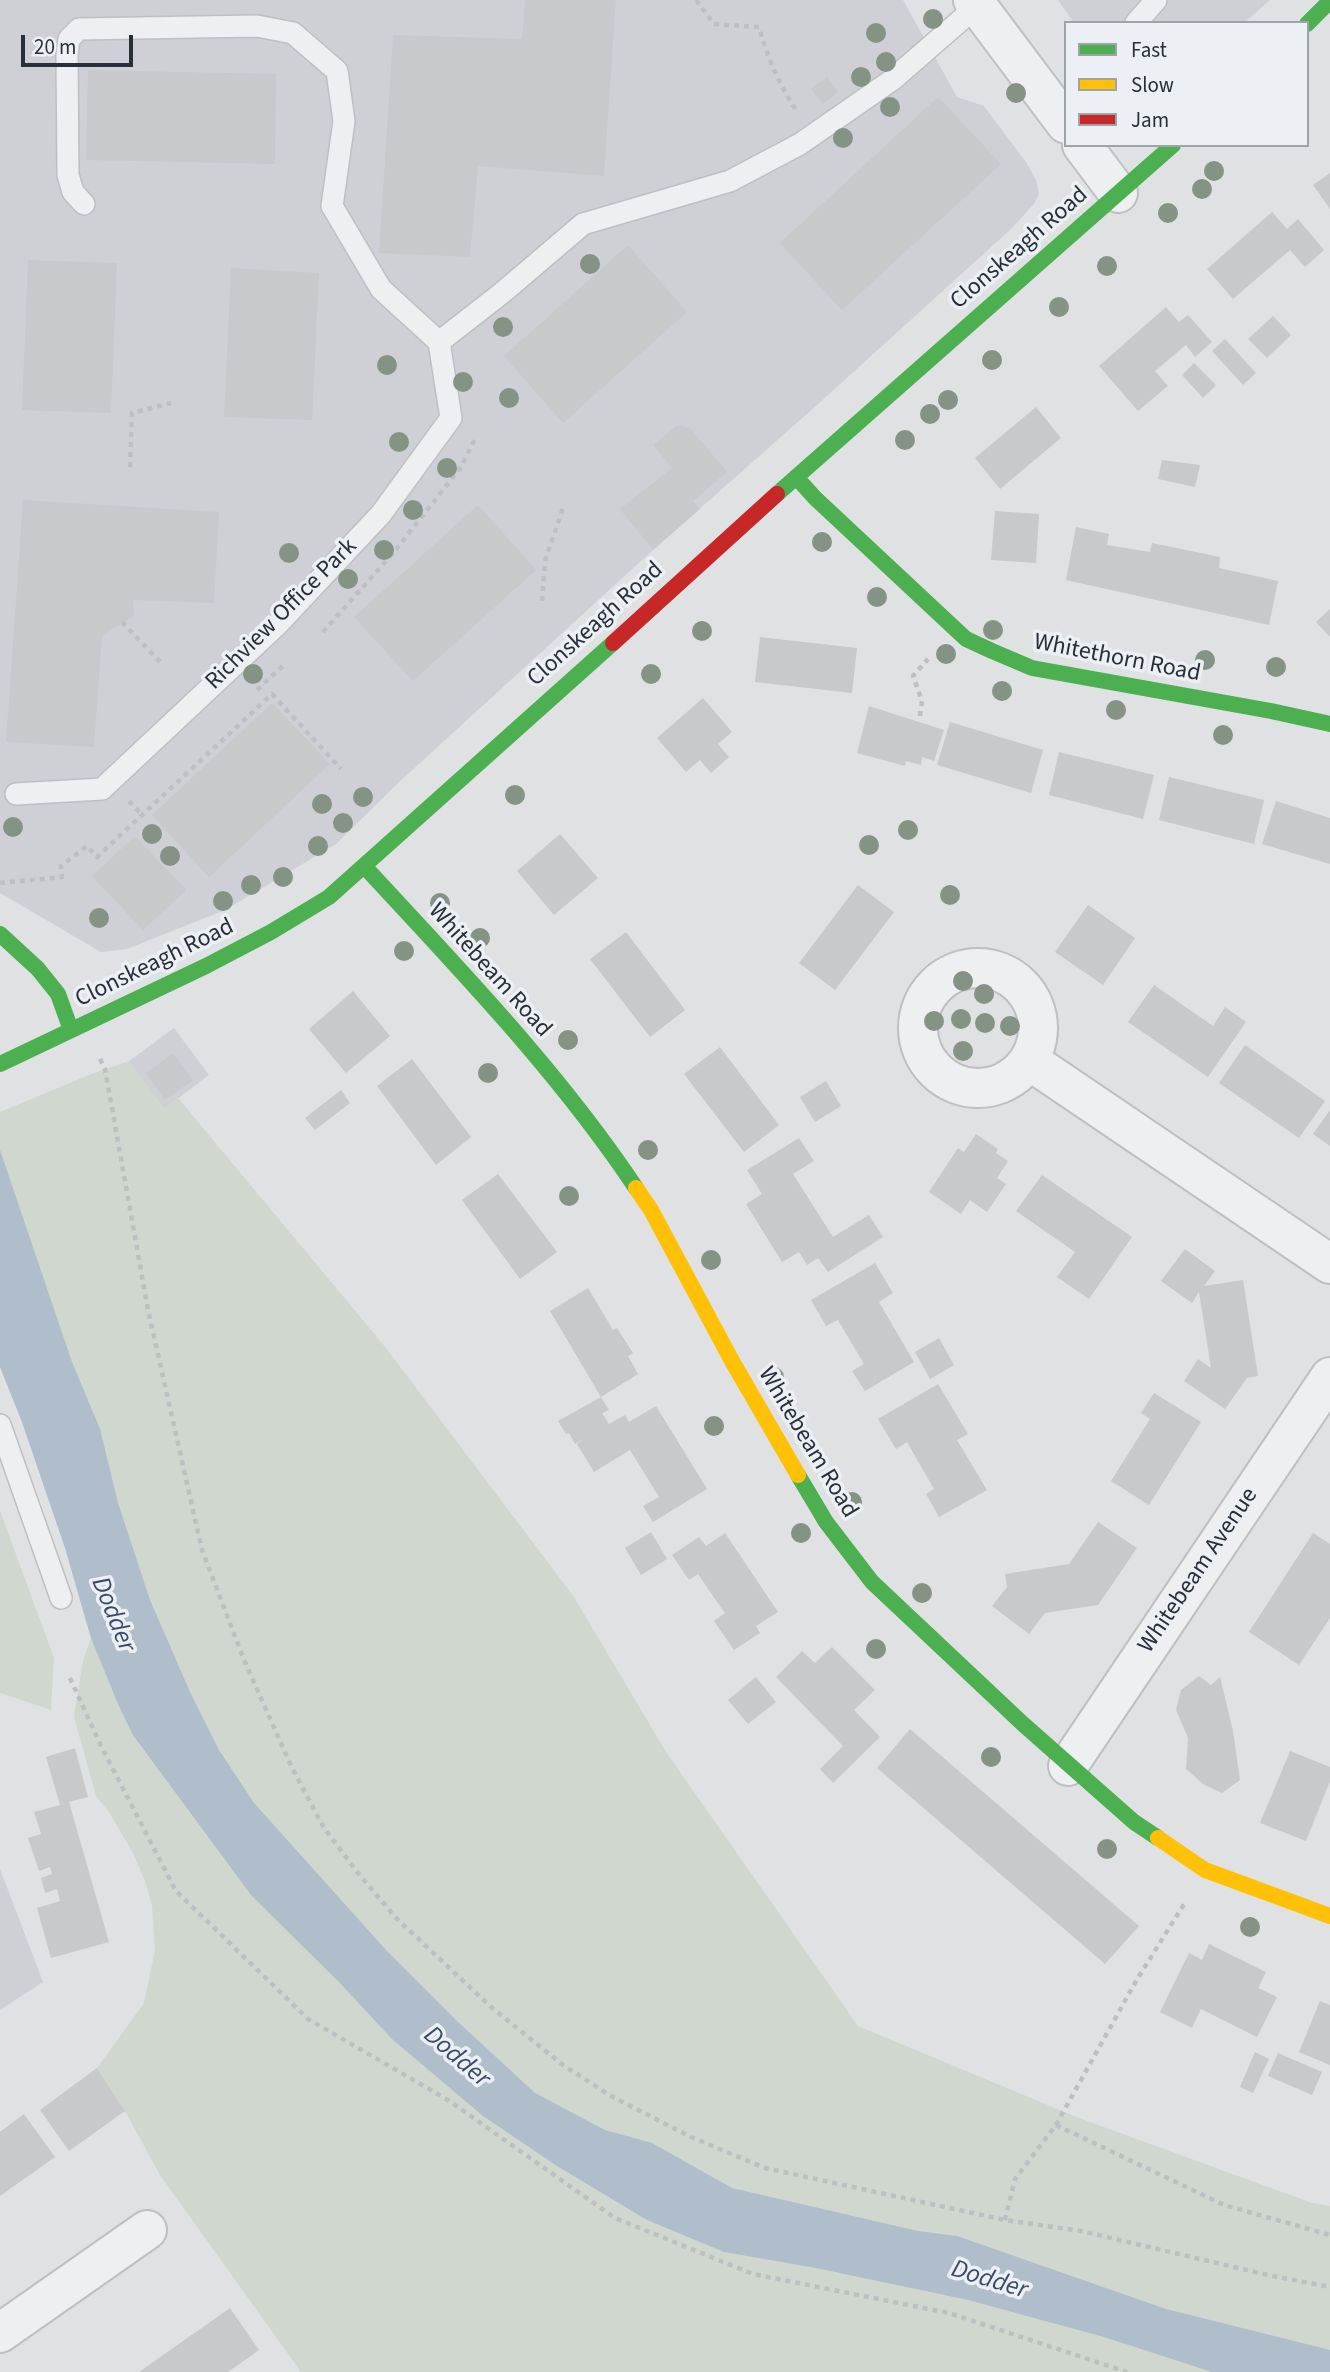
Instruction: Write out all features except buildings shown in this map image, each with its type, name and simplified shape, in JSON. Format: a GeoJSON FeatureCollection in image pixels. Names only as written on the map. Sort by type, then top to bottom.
{"type":"FeatureCollection","features":[{"type":"Feature","properties":{"kind":"street"},"geometry":{"type":"LineString","coordinates":[[1309,22],[1330,1]]}},
{"type":"Feature","properties":{"kind":"street"},"geometry":{"type":"LineString","coordinates":[[975,3],[1064,121]]}},
{"type":"Feature","properties":{"kind":"street"},"geometry":{"type":"LineString","coordinates":[[1084,147],[1118,193]]}},
{"type":"Feature","properties":{"kind":"street","name":"Clonskeagh Road"},"geometry":{"type":"LineString","coordinates":[[0,1064],[206,966],[271,932],[329,897],[796,477],[1171,147]]}},
{"type":"Feature","properties":{"kind":"street","name":"Whitethorn Road"},"geometry":{"type":"LineString","coordinates":[[796,477],[833,516],[966,639],[1032,668],[1330,724]]}},
{"type":"Feature","properties":{"kind":"street","name":"Whitebeam Road"},"geometry":{"type":"LineString","coordinates":[[365,867],[528,1045],[609,1147],[651,1210],[732,1362],[826,1522],[872,1582],[1068,1766],[1134,1822],[1205,1870],[1330,1916]]}},
{"type":"Feature","properties":{"kind":"street"},"geometry":{"type":"LineString","coordinates":[[0,934],[38,969],[58,994],[77,1027]]}},
{"type":"Feature","properties":{"kind":"street"},"geometry":{"type":"LineString","coordinates":[[1030,1061],[1330,1264]]}},
{"type":"Feature","properties":{"kind":"street","name":"Whitebeam Avenue"},"geometry":{"type":"LineString","coordinates":[[1068,1766],[1330,1377]]}},
{"type":"Feature","properties":{"kind":"street"},"geometry":{"type":"LineString","coordinates":[[0,2333],[147,2230]]}},
{"type":"Feature","properties":{"kind":"lane"},"geometry":{"type":"LineString","coordinates":[[1138,21],[1157,0]]}},
{"type":"Feature","properties":{"kind":"lane"},"geometry":{"type":"LineString","coordinates":[[84,204],[73,192],[68,175],[67,55],[69,39],[79,29],[257,26],[293,33],[337,71],[344,121],[332,206],[381,289],[439,342],[583,224],[730,181],[813,135],[892,79],[975,3]]}},
{"type":"Feature","properties":{"kind":"lane","name":"Richview Office Park"},"geometry":{"type":"LineString","coordinates":[[16,794],[102,789],[288,614],[381,514],[451,418],[439,342]]}},
{"type":"Feature","properties":{"kind":"lane"},"geometry":{"type":"LineString","coordinates":[[0,1425],[61,1598]]}},
{"type":"Feature","properties":{"kind":"path"},"geometry":{"type":"LineString","coordinates":[[696,0],[715,24],[759,27],[766,52],[785,93],[813,135]]}},
{"type":"Feature","properties":{"kind":"path"},"geometry":{"type":"LineString","coordinates":[[130,467],[132,412],[171,403]]}},
{"type":"Feature","properties":{"kind":"path"},"geometry":{"type":"LineString","coordinates":[[542,601],[545,561],[564,505]]}},
{"type":"Feature","properties":{"kind":"path"},"geometry":{"type":"LineString","coordinates":[[122,622],[162,664]]}},
{"type":"Feature","properties":{"kind":"path"},"geometry":{"type":"LineString","coordinates":[[920,716],[922,701],[913,676],[928,659]]}},
{"type":"Feature","properties":{"kind":"path"},"geometry":{"type":"LineString","coordinates":[[285,664],[257,690],[272,694],[341,769]]}},
{"type":"Feature","properties":{"kind":"path"},"geometry":{"type":"LineString","coordinates":[[0,883],[62,877],[61,866],[87,846],[97,857],[272,694]]}},
{"type":"Feature","properties":{"kind":"path"},"geometry":{"type":"LineString","coordinates":[[77,1027],[105,1069],[148,1310],[202,1550],[244,1660],[292,1768],[324,1828],[397,1919],[491,2007],[563,2065],[611,2096],[691,2137],[765,2168],[1005,2220],[1080,2231],[1330,2287]]}},
{"type":"Feature","properties":{"kind":"path"},"geometry":{"type":"LineString","coordinates":[[70,1678],[101,1746],[176,1891],[308,2019],[448,2100],[615,2218],[753,2274],[949,2312],[1127,2372]]}},
{"type":"Feature","properties":{"kind":"path"},"geometry":{"type":"LineString","coordinates":[[1005,2220],[1015,2179],[1056,2125],[1136,1982],[1205,1870]]}},
{"type":"Feature","properties":{"kind":"path"},"geometry":{"type":"LineString","coordinates":[[1056,2125],[1224,2205],[1330,2235]]}},
{"type":"Feature","properties":{"kind":"shaded area"},"geometry":{"type":"Polygon","coordinates":[[[0,0],[903,0],[957,97],[984,106],[1026,162],[1036,180],[1039,194],[1034,204],[1011,229],[653,550],[397,784],[336,844],[225,910],[127,949],[101,952],[0,893],[0,0]]]}},
{"type":"Feature","properties":{"kind":"shaded area"},"geometry":{"type":"Polygon","coordinates":[[[1058,0],[1270,0],[1246,21],[1073,21],[1058,0]]]}},
{"type":"Feature","properties":{"kind":"shaded area"},"geometry":{"type":"Polygon","coordinates":[[[174,1028],[209,1075],[164,1109],[129,1061],[174,1028]]]}},
{"type":"Feature","properties":{"kind":"shaded area"},"geometry":{"type":"Polygon","coordinates":[[[129,1061],[164,1108],[178,1098],[386,1348],[574,1597],[666,1752],[858,2026],[1079,2118],[1312,2203],[1330,2206],[1330,2372],[301,2372],[160,2175],[125,2111],[97,2068],[144,2003],[155,1950],[152,1905],[133,1853],[109,1812],[96,1796],[74,1717],[83,1661],[91,1638],[65,1548],[22,1422],[0,1367],[0,1112],[129,1061]]]}},
{"type":"Feature","properties":{"kind":"shaded area"},"geometry":{"type":"Polygon","coordinates":[[[0,1511],[54,1658],[51,1710],[0,1693],[0,1511]]]}},
{"type":"Feature","properties":{"kind":"shaded area"},"geometry":{"type":"Polygon","coordinates":[[[0,1869],[43,1982],[0,2010],[0,1869]]]}},
{"type":"Feature","properties":{"kind":"water","name":"Dodder"},"geometry":{"type":"Polygon","coordinates":[[[0,1150],[72,1362],[100,1429],[118,1503],[150,1600],[190,1692],[219,1750],[254,1803],[386,1950],[535,2093],[605,2130],[652,2143],[732,2188],[918,2231],[957,2236],[1166,2309],[1330,2350],[1330,2372],[1212,2372],[1104,2337],[968,2300],[724,2252],[647,2220],[557,2166],[483,2116],[392,2039],[251,1895],[133,1735],[118,1704],[91,1638],[65,1548],[22,1422],[0,1367],[0,1150]]]}},
{"type":"Feature","properties":{"kind":"traffic: fast"},"geometry":{"type":"LineString","coordinates":[[1309,22],[1330,1]]}},
{"type":"Feature","properties":{"kind":"traffic: fast"},"geometry":{"type":"LineString","coordinates":[[777,494],[1171,147]]}},
{"type":"Feature","properties":{"kind":"traffic: fast"},"geometry":{"type":"LineString","coordinates":[[796,477],[966,639],[1032,668],[1330,724]]}},
{"type":"Feature","properties":{"kind":"traffic: fast"},"geometry":{"type":"LineString","coordinates":[[0,1064],[206,966],[271,932],[329,897],[613,643]]}},
{"type":"Feature","properties":{"kind":"traffic: fast"},"geometry":{"type":"LineString","coordinates":[[365,867],[541,1062],[636,1188]]}},
{"type":"Feature","properties":{"kind":"traffic: fast"},"geometry":{"type":"LineString","coordinates":[[0,934],[38,969],[58,994],[71,1030]]}},
{"type":"Feature","properties":{"kind":"traffic: fast"},"geometry":{"type":"LineString","coordinates":[[798,1475],[826,1522],[872,1582],[1023,1724],[1134,1822],[1158,1838]]}},
{"type":"Feature","properties":{"kind":"traffic: slow"},"geometry":{"type":"LineString","coordinates":[[636,1188],[651,1210],[732,1361],[798,1475]]}},
{"type":"Feature","properties":{"kind":"traffic: slow"},"geometry":{"type":"LineString","coordinates":[[1158,1838],[1205,1870],[1330,1916]]}},
{"type":"Feature","properties":{"kind":"traffic: jam"},"geometry":{"type":"LineString","coordinates":[[613,643],[777,494]]}}]}
